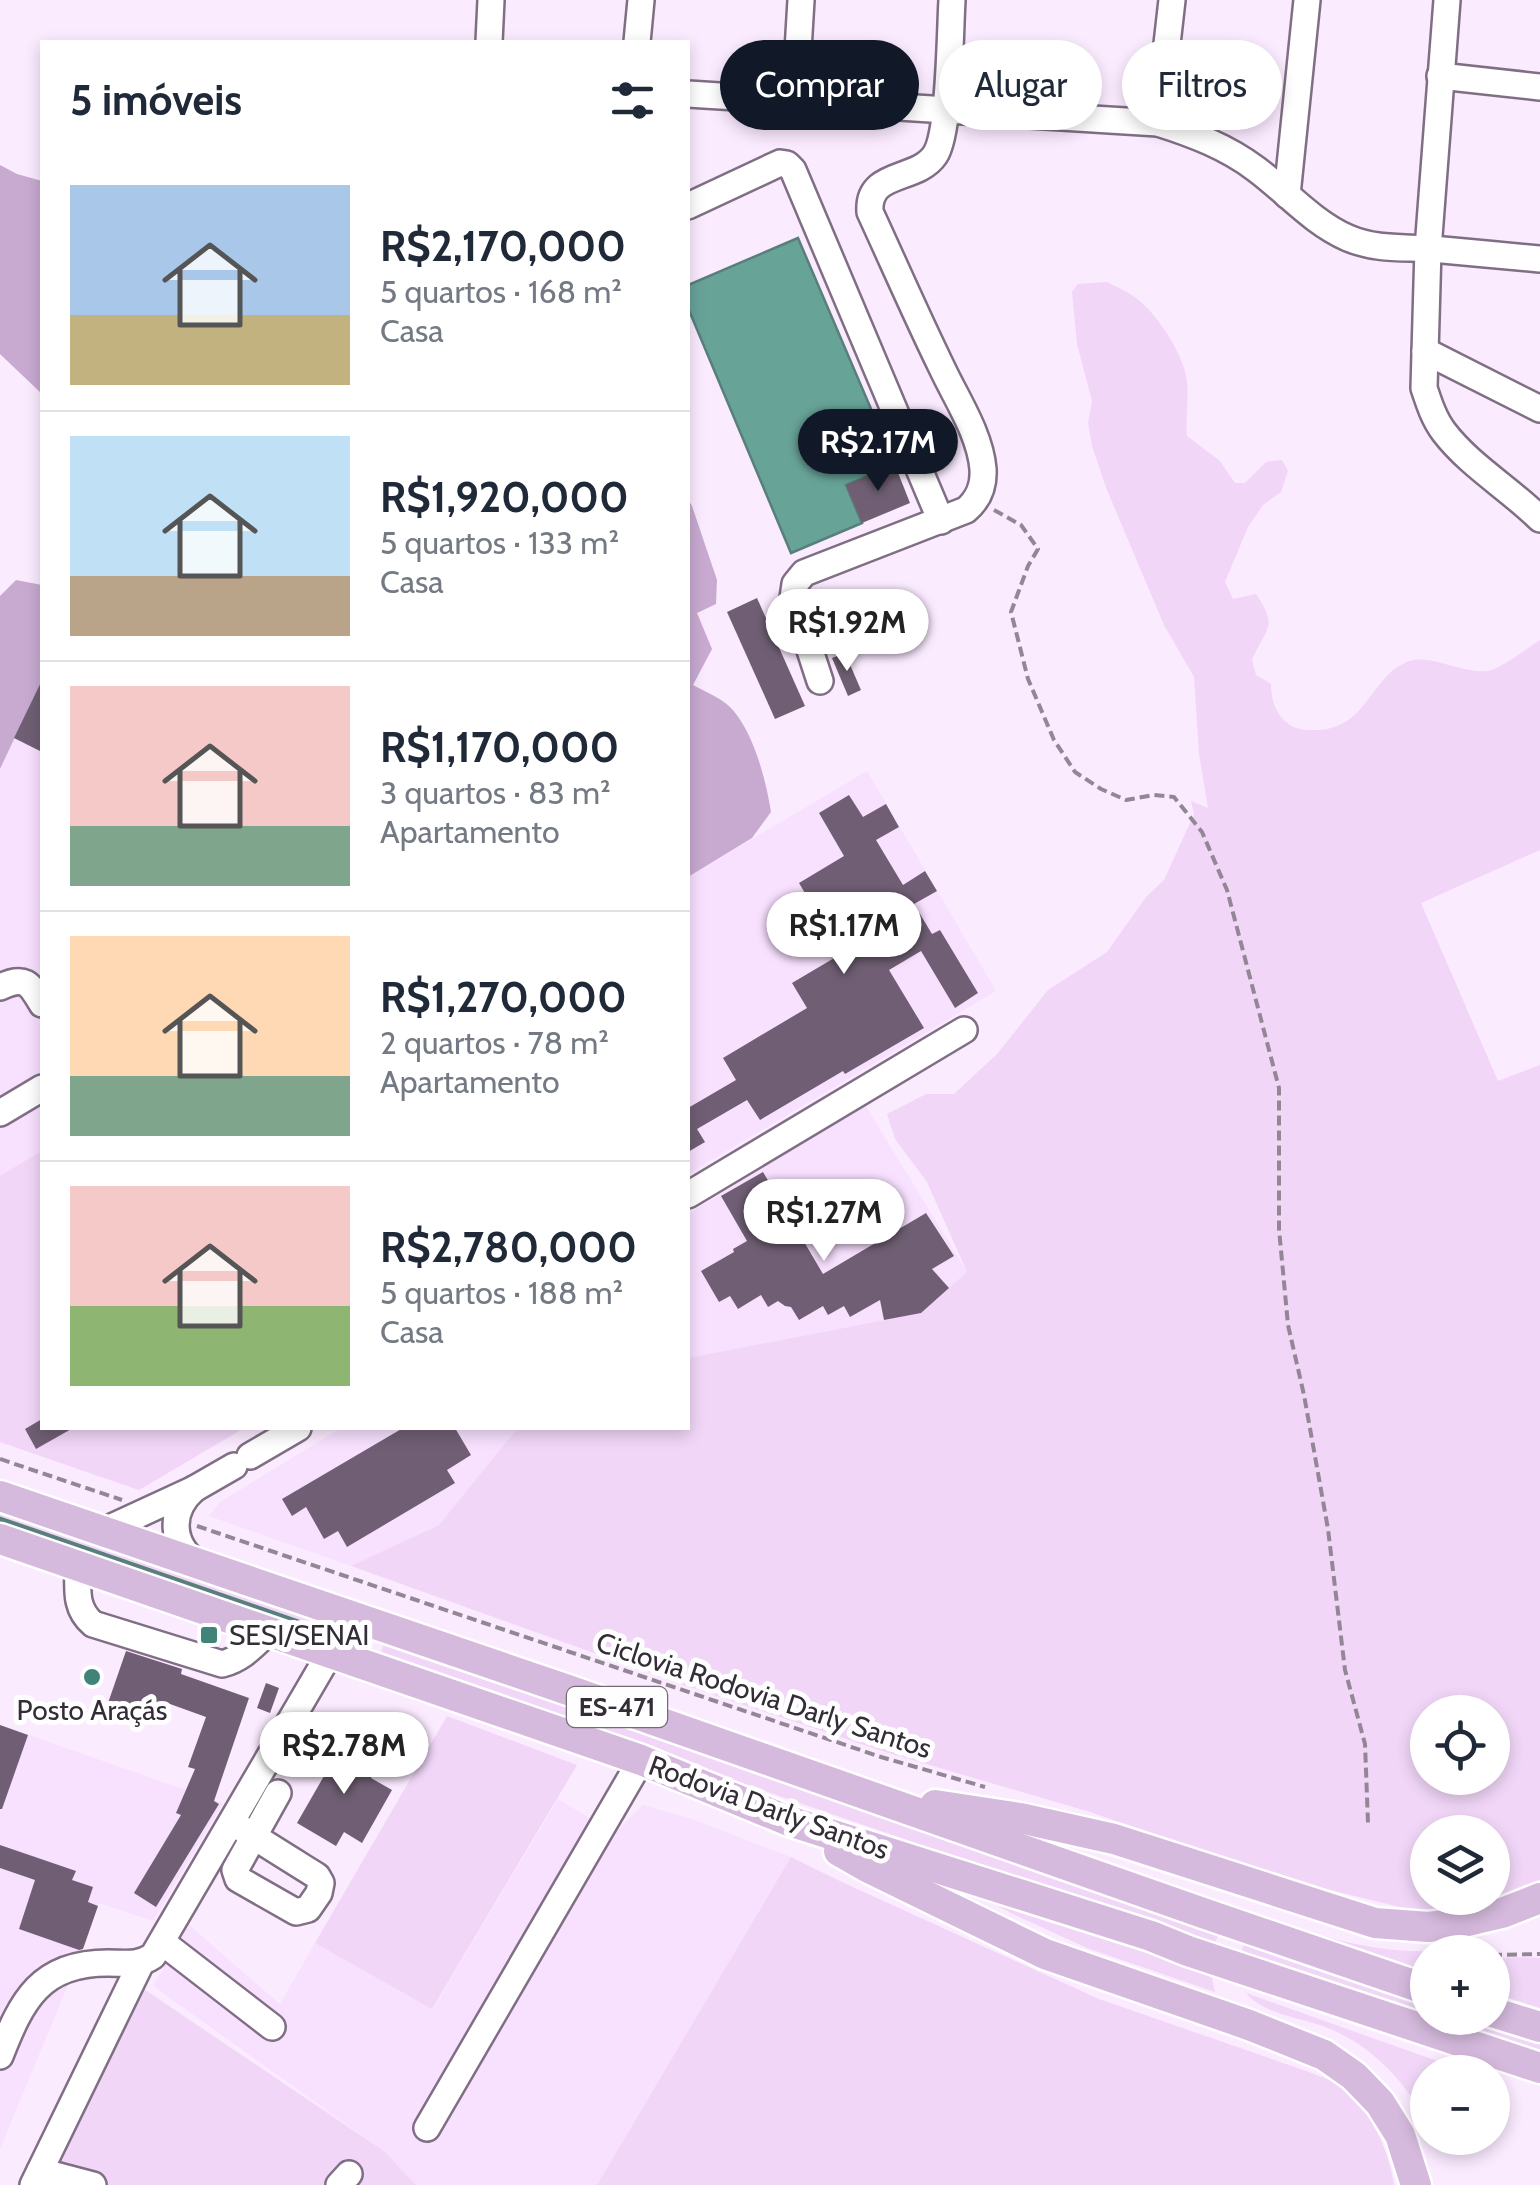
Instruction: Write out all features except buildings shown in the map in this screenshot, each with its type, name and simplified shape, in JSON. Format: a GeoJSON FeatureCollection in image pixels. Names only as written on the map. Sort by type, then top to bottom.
{"type":"FeatureCollection","features":[{"type":"Feature","properties":{"kind":"main road","name":"Rodovia Darly Santos"},"geometry":{"type":"LineString","coordinates":[[0,1496],[1410,1984]]}},
{"type":"Feature","properties":{"kind":"main road","name":"Rodovia Darly Santos"},"geometry":{"type":"LineString","coordinates":[[0,1538],[641,1760],[789,1821],[1132,1930],[1540,2068]]}},
{"type":"Feature","properties":{"kind":"main road"},"geometry":{"type":"LineString","coordinates":[[877,1798],[1006,1815],[1114,1839],[1375,1923],[1428,1927],[1455,1924],[1502,1914],[1540,1898]]}},
{"type":"Feature","properties":{"kind":"main road"},"geometry":{"type":"LineString","coordinates":[[789,1821],[867,1868],[1045,1954],[1248,2026],[1340,2065],[1380,2102],[1400,2135],[1416,2185]]}},
{"type":"Feature","properties":{"kind":"main road"},"geometry":{"type":"LineString","coordinates":[[1510,2017],[1540,2026]]}},
{"type":"Feature","properties":{"kind":"street"},"geometry":{"type":"LineString","coordinates":[[489,40],[491,0]]}},
{"type":"Feature","properties":{"kind":"street"},"geometry":{"type":"LineString","coordinates":[[637,40],[641,0]]}},
{"type":"Feature","properties":{"kind":"street"},"geometry":{"type":"LineString","coordinates":[[799,40],[801,0]]}},
{"type":"Feature","properties":{"kind":"street"},"geometry":{"type":"LineString","coordinates":[[950,40],[952,0]]}},
{"type":"Feature","properties":{"kind":"street"},"geometry":{"type":"LineString","coordinates":[[1167,40],[1172,0]]}},
{"type":"Feature","properties":{"kind":"street"},"geometry":{"type":"LineString","coordinates":[[1287,195],[1307,0]]}},
{"type":"Feature","properties":{"kind":"street"},"geometry":{"type":"LineString","coordinates":[[1447,0],[1428,249],[1424,388],[1444,432],[1540,519]]}},
{"type":"Feature","properties":{"kind":"street"},"geometry":{"type":"LineString","coordinates":[[1440,76],[1540,86]]}},
{"type":"Feature","properties":{"kind":"street"},"geometry":{"type":"LineString","coordinates":[[690,94],[720,96]]}},
{"type":"Feature","properties":{"kind":"street"},"geometry":{"type":"LineString","coordinates":[[820,682],[793,598],[795,584],[804,573],[966,510],[977,501],[982,486],[978,444],[870,212],[872,195],[882,182],[927,164],[937,153],[943,130]]}},
{"type":"Feature","properties":{"kind":"street"},"geometry":{"type":"LineString","coordinates":[[1179,130],[1239,157],[1320,223],[1364,244],[1540,259]]}},
{"type":"Feature","properties":{"kind":"street"},"geometry":{"type":"LineString","coordinates":[[690,205],[780,163],[793,170],[941,521]]}},
{"type":"Feature","properties":{"kind":"street"},"geometry":{"type":"LineString","coordinates":[[1424,351],[1540,409]]}},
{"type":"Feature","properties":{"kind":"street"},"geometry":{"type":"LineString","coordinates":[[0,987],[15,981],[27,983],[40,1000]]}},
{"type":"Feature","properties":{"kind":"street"},"geometry":{"type":"LineString","coordinates":[[690,1194],[964,1030]]}},
{"type":"Feature","properties":{"kind":"street"},"geometry":{"type":"LineString","coordinates":[[0,1113],[40,1089]]}},
{"type":"Feature","properties":{"kind":"street"},"geometry":{"type":"LineString","coordinates":[[103,1531],[194,1489],[295,1430]]}},
{"type":"Feature","properties":{"kind":"street"},"geometry":{"type":"LineString","coordinates":[[194,1489],[180,1504],[176,1519],[179,1544],[198,1564]]}},
{"type":"Feature","properties":{"kind":"street"},"geometry":{"type":"LineString","coordinates":[[78,1566],[77,1597],[84,1616],[92,1624],[222,1664],[246,1654],[268,1632]]}},
{"type":"Feature","properties":{"kind":"street"},"geometry":{"type":"LineString","coordinates":[[366,1665],[380,1627]]}},
{"type":"Feature","properties":{"kind":"street"},"geometry":{"type":"LineString","coordinates":[[242,1829],[330,1653]]}},
{"type":"Feature","properties":{"kind":"street"},"geometry":{"type":"LineString","coordinates":[[427,2128],[641,1760]]}},
{"type":"Feature","properties":{"kind":"street"},"geometry":{"type":"LineString","coordinates":[[93,2185],[36,2178],[154,1951],[242,1829],[278,1793]]}},
{"type":"Feature","properties":{"kind":"street"},"geometry":{"type":"LineString","coordinates":[[0,2056],[22,2006],[39,1985],[76,1965],[154,1951],[272,2027]]}},
{"type":"Feature","properties":{"kind":"path"},"geometry":{"type":"LineString","coordinates":[[977,501],[1021,525],[1038,550],[1011,612],[1028,679],[1054,740],[1076,772],[1101,789],[1126,800],[1154,795],[1174,797],[1202,832],[1228,890],[1278,1088],[1279,1229],[1288,1325],[1325,1513],[1345,1670],[1364,1744],[1368,1823]]}},
{"type":"Feature","properties":{"kind":"path"},"geometry":{"type":"LineString","coordinates":[[0,1458],[149,1510]]}},
{"type":"Feature","properties":{"kind":"path","name":"Ciclovia Rodovia Darly Santos"},"geometry":{"type":"LineString","coordinates":[[176,1519],[881,1757],[994,1789]]}},
{"type":"Feature","properties":{"kind":"path"},"geometry":{"type":"LineString","coordinates":[[1510,1955],[1540,1954]]}},
{"type":"Feature","properties":{"kind":"shaded area"},"geometry":{"type":"Polygon","coordinates":[[[0,165],[40,180],[40,392],[0,354],[0,165]]]}},
{"type":"Feature","properties":{"kind":"shaded area"},"geometry":{"type":"Polygon","coordinates":[[[798,238],[895,465],[846,485],[862,523],[791,553],[690,313],[690,284],[798,238]]]}},
{"type":"Feature","properties":{"kind":"shaded area"},"geometry":{"type":"Polygon","coordinates":[[[1107,282],[1125,291],[1156,318],[1177,350],[1187,389],[1187,436],[1220,461],[1235,483],[1245,483],[1266,462],[1282,460],[1288,471],[1281,492],[1263,505],[1248,527],[1225,582],[1233,599],[1256,594],[1267,614],[1268,627],[1252,660],[1256,675],[1271,684],[1281,717],[1292,726],[1312,730],[1346,722],[1385,678],[1410,661],[1427,660],[1487,671],[1540,640],[1540,850],[1421,903],[1498,1081],[1540,1065],[1540,1880],[1510,1893],[1510,1815],[1410,1815],[1408,1909],[1285,1879],[1090,1812],[885,1752],[351,1566],[439,1525],[517,1430],[690,1430],[690,1358],[921,1313],[967,1272],[927,1182],[895,1139],[887,1114],[926,1094],[954,1094],[997,1054],[1048,990],[1107,952],[1146,897],[1164,880],[1194,814],[1191,801],[1208,808],[1199,754],[1194,677],[1164,625],[1107,490],[1092,446],[1088,423],[1092,401],[1077,344],[1072,292],[1078,284],[1107,282]]]}},
{"type":"Feature","properties":{"kind":"shaded area"},"geometry":{"type":"Polygon","coordinates":[[[690,502],[717,580],[716,604],[697,613],[712,649],[693,685],[729,706],[752,741],[771,812],[752,838],[690,876],[690,502]]]}},
{"type":"Feature","properties":{"kind":"shaded area"},"geometry":{"type":"Polygon","coordinates":[[[16,580],[40,585],[40,684],[0,769],[0,596],[16,580]]]}},
{"type":"Feature","properties":{"kind":"shaded area"},"geometry":{"type":"Polygon","coordinates":[[[40,684],[40,1430],[241,1430],[139,1490],[0,1442],[0,769],[40,684]]]}},
{"type":"Feature","properties":{"kind":"shaded area"},"geometry":{"type":"Polygon","coordinates":[[[867,771],[996,991],[690,1173],[690,876],[867,771]]]}},
{"type":"Feature","properties":{"kind":"shaded area"},"geometry":{"type":"Polygon","coordinates":[[[865,1105],[967,1272],[921,1313],[690,1358],[690,1213],[865,1105]]]}},
{"type":"Feature","properties":{"kind":"shaded area"},"geometry":{"type":"Polygon","coordinates":[[[40,1152],[40,1430],[241,1430],[139,1490],[0,1442],[0,1176],[40,1152]]]}},
{"type":"Feature","properties":{"kind":"shaded area"},"geometry":{"type":"Polygon","coordinates":[[[338,1430],[517,1430],[439,1525],[351,1566],[209,1516],[220,1502],[338,1430]]]}},
{"type":"Feature","properties":{"kind":"shaded area"},"geometry":{"type":"Polygon","coordinates":[[[0,1511],[359,1634],[364,1642],[362,1652],[0,1527],[0,1511]]]}},
{"type":"Feature","properties":{"kind":"shaded area"},"geometry":{"type":"Polygon","coordinates":[[[384,1642],[1220,1930],[1214,1946],[380,1658],[384,1642]]]}},
{"type":"Feature","properties":{"kind":"shaded area"},"geometry":{"type":"Polygon","coordinates":[[[447,1716],[577,1765],[432,2009],[315,1943],[447,1716]]]}},
{"type":"Feature","properties":{"kind":"shaded area"},"geometry":{"type":"Polygon","coordinates":[[[0,1725],[223,1803],[153,1921],[99,1903],[0,2149],[0,1725]]]}},
{"type":"Feature","properties":{"kind":"shaded area"},"geometry":{"type":"Polygon","coordinates":[[[558,1799],[615,1833],[643,1805],[791,1857],[597,2185],[416,2185],[384,2151],[153,1986],[189,1925],[280,2004],[315,1943],[433,2009],[558,1799]]]}},
{"type":"Feature","properties":{"kind":"shaded area"},"geometry":{"type":"Polygon","coordinates":[[[791,1857],[1099,1999],[1334,2082],[1361,2107],[1376,2131],[1394,2185],[597,2185],[791,1857]]]}},
{"type":"Feature","properties":{"kind":"shaded area"},"geometry":{"type":"Polygon","coordinates":[[[969,1890],[1211,1974],[1215,1992],[1087,1948],[969,1890]]]}},
{"type":"Feature","properties":{"kind":"shaded area"},"geometry":{"type":"Polygon","coordinates":[[[1324,1936],[1410,1950],[1410,1965],[1324,1936]]]}},
{"type":"Feature","properties":{"kind":"shaded area"},"geometry":{"type":"Polygon","coordinates":[[[1246,1938],[1410,1996],[1410,2013],[1240,1956],[1246,1938]]]}},
{"type":"Feature","properties":{"kind":"shaded area"},"geometry":{"type":"Polygon","coordinates":[[[1510,1958],[1540,1958],[1540,2008],[1510,1998],[1510,1958]]]}},
{"type":"Feature","properties":{"kind":"shaded area"},"geometry":{"type":"Polygon","coordinates":[[[129,1979],[384,2151],[416,2185],[43,2185],[129,1979]]]}},
{"type":"Feature","properties":{"kind":"shaded area"},"geometry":{"type":"Polygon","coordinates":[[[1246,1993],[1420,2055],[1410,2055],[1410,2096],[1385,2066],[1357,2043],[1325,2027],[1272,2011],[1246,1993]]]}},
{"type":"Feature","properties":{"kind":"shaded area"},"geometry":{"type":"Polygon","coordinates":[[[1510,2030],[1540,2039],[1540,2056],[1477,2035],[1510,2035],[1510,2030]]]}},
{"type":"Feature","properties":{"kind":"waterway"},"geometry":{"type":"LineString","coordinates":[[0,1519],[336,1635]]}},
{"type":"Feature","properties":{"kind":"place","name":"SESI/SENAI"},"geometry":{"type":"Point","coordinates":[209,1635]}},
{"type":"Feature","properties":{"kind":"place","name":"Posto Araçás"},"geometry":{"type":"Point","coordinates":[92,1677]}}]}
